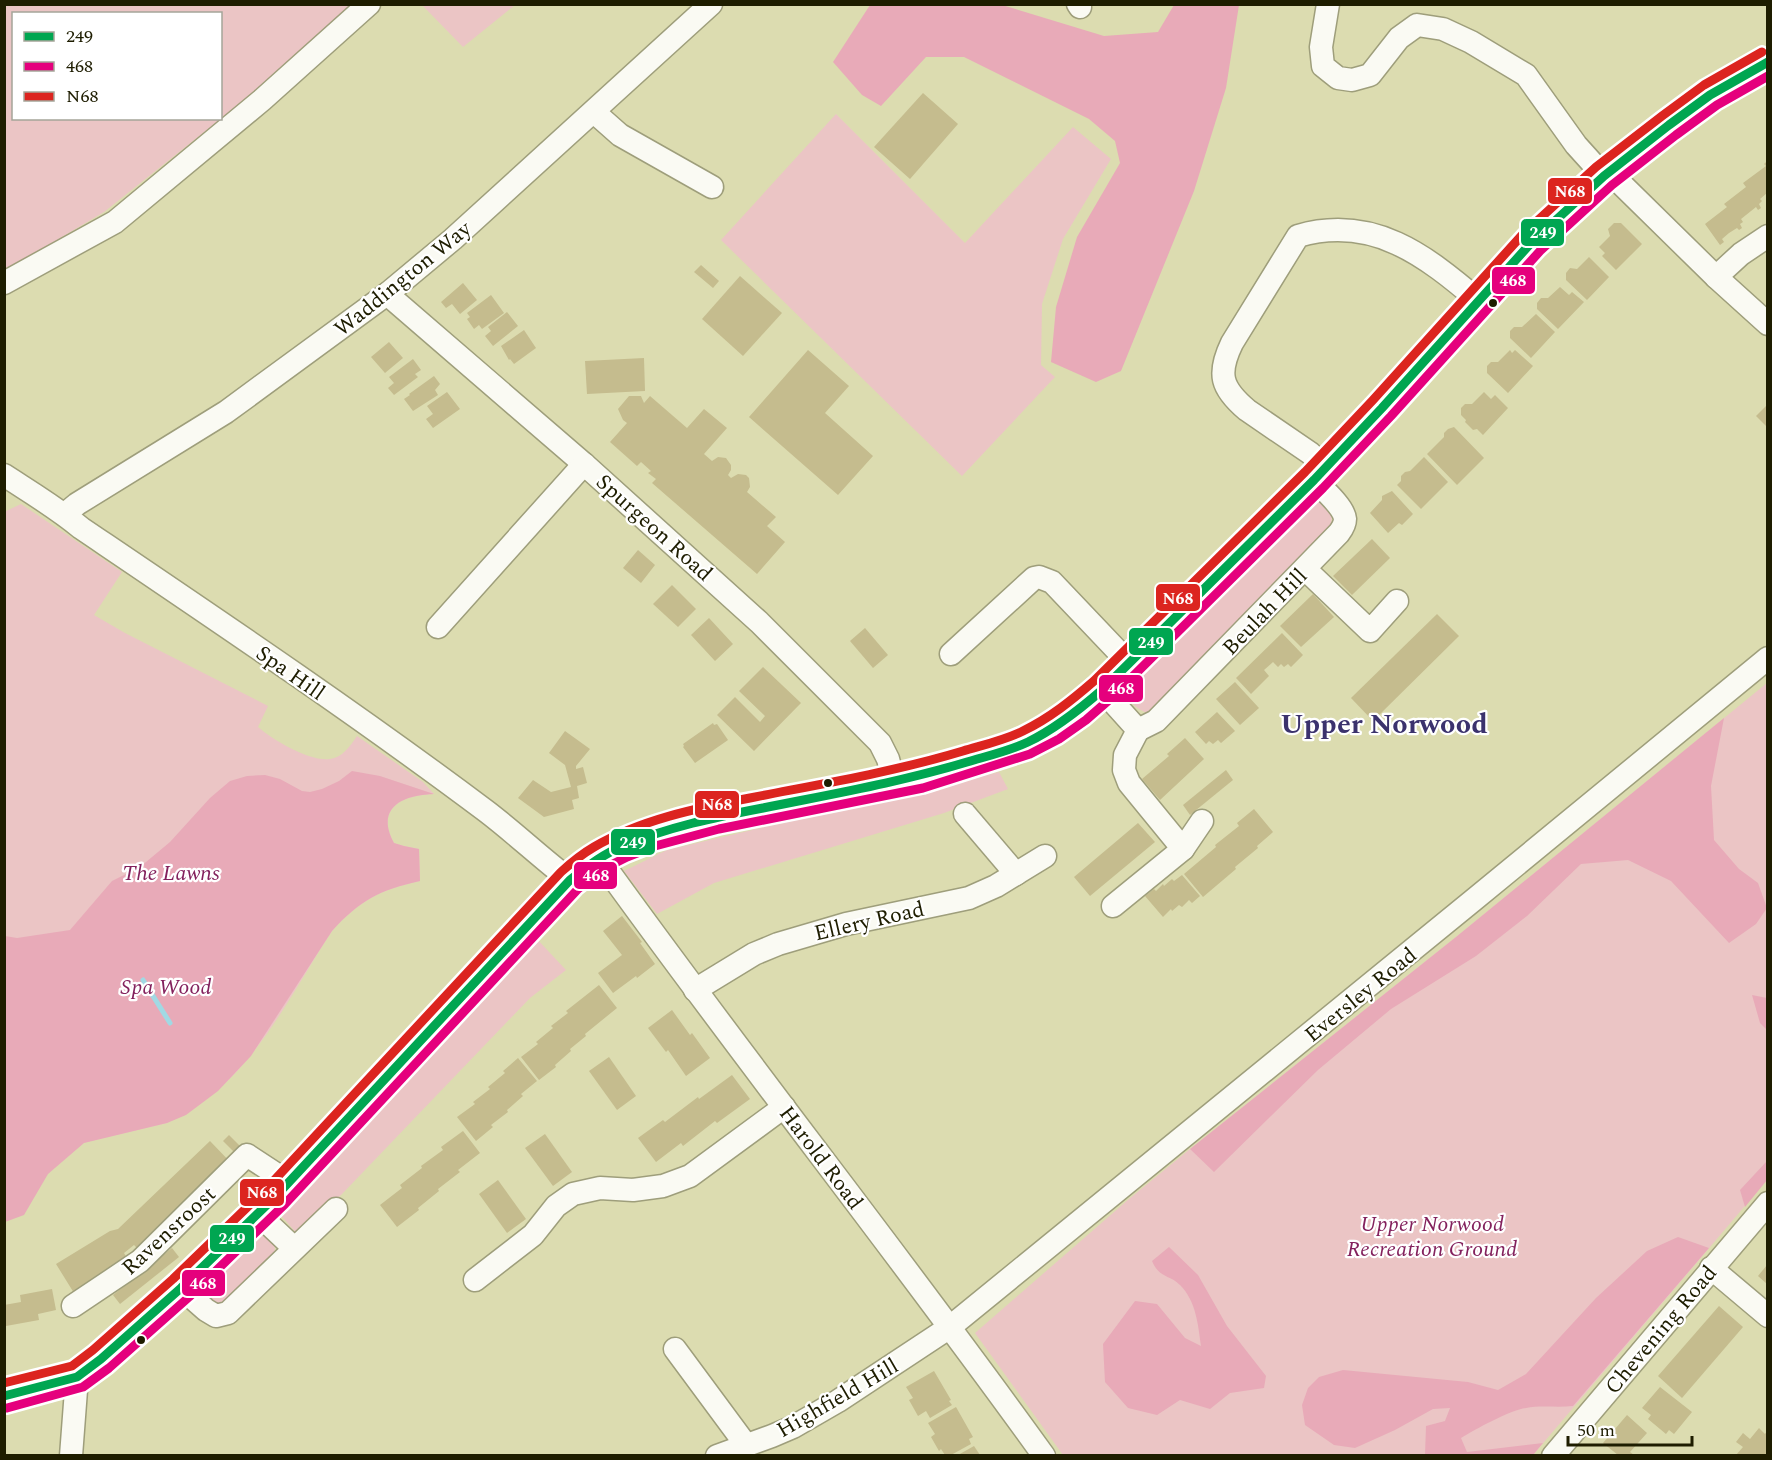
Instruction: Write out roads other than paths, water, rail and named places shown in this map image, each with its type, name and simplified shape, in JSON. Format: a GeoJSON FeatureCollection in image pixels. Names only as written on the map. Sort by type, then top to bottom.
{"type":"FeatureCollection","features":[{"type":"Feature","properties":{"kind":"main road"},"geometry":{"type":"LineString","coordinates":[[4,1396],[77,1377],[101,1359],[181,1288],[258,1214],[570,880],[599,858],[622,846],[716,817],[894,782],[964,764],[1026,743],[1070,716],[1130,663],[1320,474],[1531,243],[1606,174],[1710,95],[1767,62]]}},
{"type":"Feature","properties":{"kind":"street"},"geometry":{"type":"LineString","coordinates":[[4,283],[114,222],[262,100],[369,4]]}},
{"type":"Feature","properties":{"kind":"street","name":"Waddington Way"},"geometry":{"type":"LineString","coordinates":[[65,514],[77,504],[226,412],[387,294],[453,239],[711,4]]}},
{"type":"Feature","properties":{"kind":"street"},"geometry":{"type":"LineString","coordinates":[[1328,4],[1321,47],[1323,66],[1338,78],[1352,80],[1370,75],[1399,38],[1417,25],[1443,29],[1471,42],[1526,75],[1576,145],[1767,324]]}},
{"type":"Feature","properties":{"kind":"street"},"geometry":{"type":"LineString","coordinates":[[594,112],[620,135],[712,187]]}},
{"type":"Feature","properties":{"kind":"street"},"geometry":{"type":"LineString","coordinates":[[1320,474],[1310,453],[1246,410],[1223,382],[1222,370],[1232,344],[1298,236],[1316,232],[1356,230],[1389,239],[1429,260],[1479,301]]}},
{"type":"Feature","properties":{"kind":"street"},"geometry":{"type":"LineString","coordinates":[[1716,277],[1741,254],[1767,236]]}},
{"type":"Feature","properties":{"kind":"street","name":"Spurgeon Road"},"geometry":{"type":"LineString","coordinates":[[387,294],[584,464],[759,622],[863,723],[885,750],[894,782]]}},
{"type":"Feature","properties":{"kind":"street"},"geometry":{"type":"LineString","coordinates":[[438,627],[584,464]]}},
{"type":"Feature","properties":{"kind":"street","name":"Beulah Hill"},"geometry":{"type":"LineString","coordinates":[[1138,730],[1156,721],[1340,533],[1345,519],[1320,474]]}},
{"type":"Feature","properties":{"kind":"street","name":"Spa Hill"},"geometry":{"type":"LineString","coordinates":[[4,475],[65,514],[81,528],[226,626],[485,811],[570,880]]}},
{"type":"Feature","properties":{"kind":"street"},"geometry":{"type":"LineString","coordinates":[[1305,569],[1370,631],[1397,600]]}},
{"type":"Feature","properties":{"kind":"street"},"geometry":{"type":"LineString","coordinates":[[951,654],[1034,578],[1039,577],[1052,582],[1130,663]]}},
{"type":"Feature","properties":{"kind":"street","name":"Eversley Road"},"geometry":{"type":"LineString","coordinates":[[950,1328],[1767,658]]}},
{"type":"Feature","properties":{"kind":"street"},"geometry":{"type":"LineString","coordinates":[[1102,690],[1138,730],[1125,755],[1124,770],[1129,783],[1183,849]]}},
{"type":"Feature","properties":{"kind":"street"},"geometry":{"type":"LineString","coordinates":[[965,814],[1016,874]]}},
{"type":"Feature","properties":{"kind":"street"},"geometry":{"type":"LineString","coordinates":[[1113,906],[1183,849],[1202,821]]}},
{"type":"Feature","properties":{"kind":"street","name":"Ellery Road"},"geometry":{"type":"LineString","coordinates":[[695,990],[754,954],[778,944],[846,924],[969,897],[996,886],[1045,856]]}},
{"type":"Feature","properties":{"kind":"street","name":"Harold Road"},"geometry":{"type":"LineString","coordinates":[[599,858],[695,990],[1044,1455]]}},
{"type":"Feature","properties":{"kind":"street"},"geometry":{"type":"LineString","coordinates":[[475,1280],[533,1235],[556,1206],[573,1194],[600,1188],[633,1190],[663,1186],[690,1176],[784,1107]]}},
{"type":"Feature","properties":{"kind":"street","name":"Ravensroost"},"geometry":{"type":"LineString","coordinates":[[73,1306],[140,1262],[247,1155],[288,1182]]}},
{"type":"Feature","properties":{"kind":"street","name":"Chevening Road"},"geometry":{"type":"LineString","coordinates":[[1553,1455],[1767,1203]]}},
{"type":"Feature","properties":{"kind":"street"},"geometry":{"type":"LineString","coordinates":[[181,1288],[216,1316],[228,1313],[336,1209]]}},
{"type":"Feature","properties":{"kind":"street"},"geometry":{"type":"LineString","coordinates":[[258,1214],[294,1248]]}},
{"type":"Feature","properties":{"kind":"street"},"geometry":{"type":"LineString","coordinates":[[1711,1268],[1767,1316]]}},
{"type":"Feature","properties":{"kind":"street","name":"Highfield Hill"},"geometry":{"type":"LineString","coordinates":[[717,1455],[793,1426],[838,1401],[950,1328]]}},
{"type":"Feature","properties":{"kind":"street"},"geometry":{"type":"LineString","coordinates":[[675,1349],[746,1445]]}},
{"type":"Feature","properties":{"kind":"street"},"geometry":{"type":"LineString","coordinates":[[71,1455],[77,1377]]}},
{"type":"Feature","properties":{"kind":"waterway"},"geometry":{"type":"LineString","coordinates":[[143,980],[170,1023]]}},
{"type":"Feature","properties":{"kind":"district","name":"Upper Norwood"},"geometry":{"type":"Point","coordinates":[1384,723]}},
{"type":"Feature","properties":{"kind":"park label","name":"The Lawns"},"geometry":{"type":"Point","coordinates":[171,872]}},
{"type":"Feature","properties":{"kind":"park label","name":"Spa Wood"},"geometry":{"type":"Point","coordinates":[166,986]}},
{"type":"Feature","properties":{"kind":"park label","name":"Upper Norwood Recreation Ground"},"geometry":{"type":"Point","coordinates":[1432,1236]}}]}
